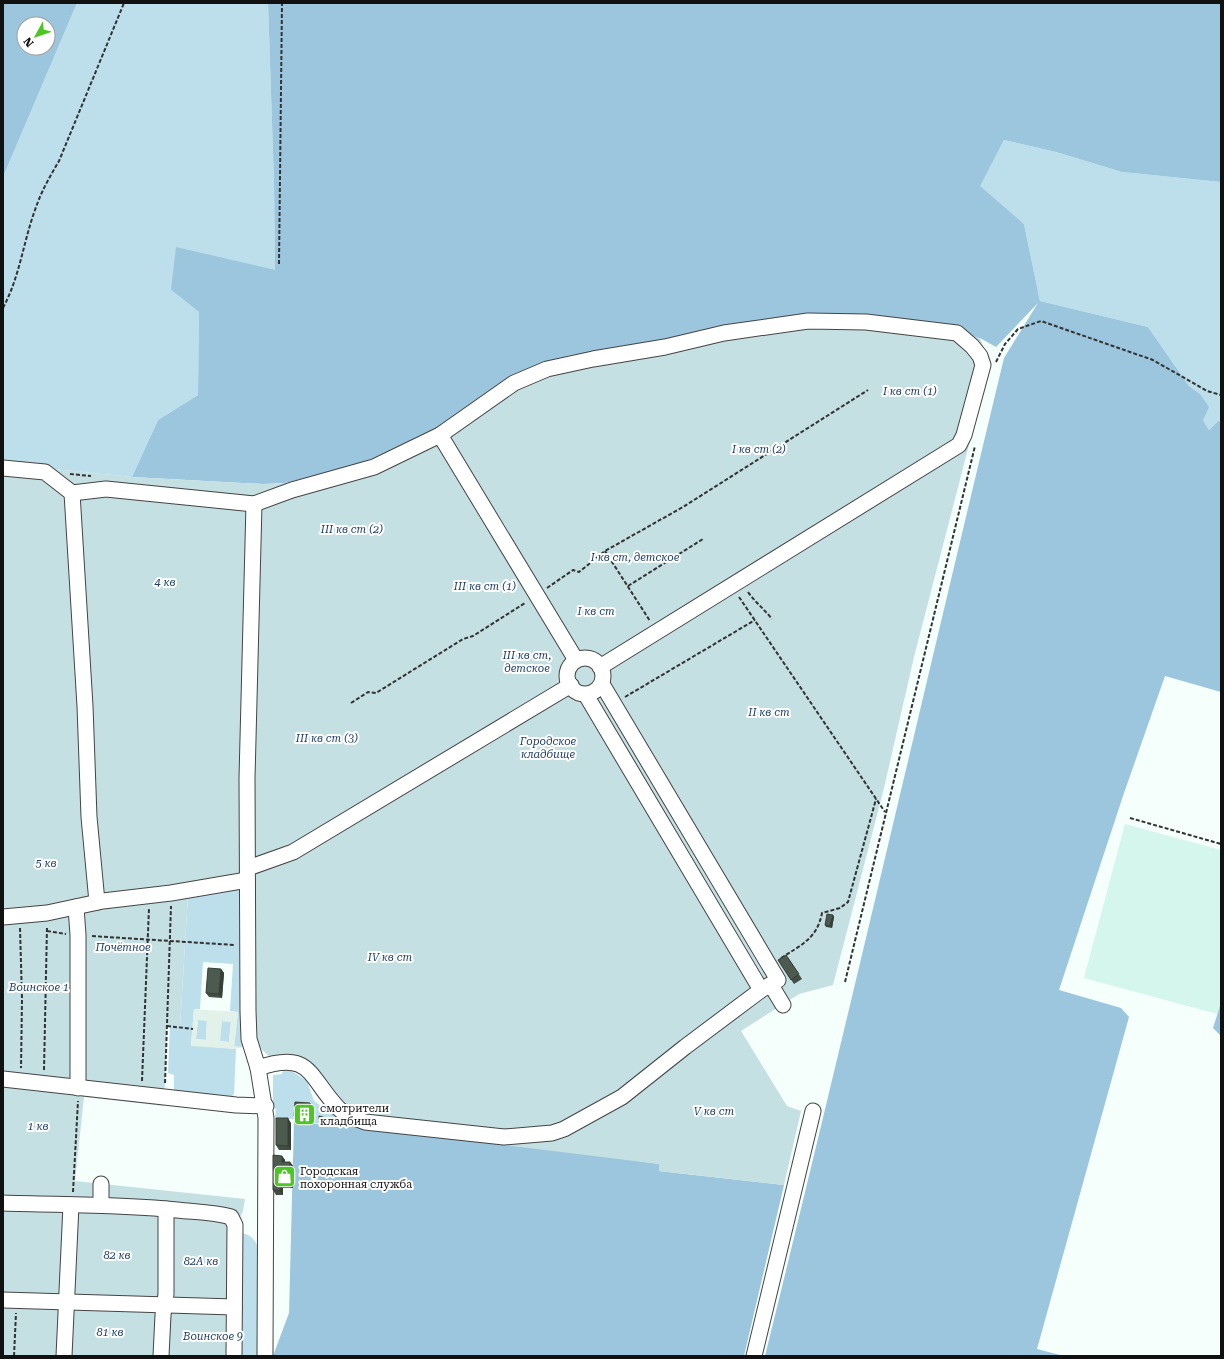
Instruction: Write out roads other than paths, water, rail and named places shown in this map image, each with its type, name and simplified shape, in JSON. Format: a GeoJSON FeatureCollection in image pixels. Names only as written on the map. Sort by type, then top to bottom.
{"type":"FeatureCollection","features":[{"type":"Feature","properties":{"kind":"street"},"geometry":{"type":"LineString","coordinates":[[3,468],[45,472],[72,493],[106,489],[254,504],[292,490],[374,467],[440,436],[514,383],[547,369],[594,359],[665,347],[724,333],[808,321],[866,322],[957,333],[972,346],[980,356],[983,365],[964,435],[959,445],[600,667]]}},
{"type":"Feature","properties":{"kind":"street"},"geometry":{"type":"LineString","coordinates":[[440,436],[576,660]]}},
{"type":"Feature","properties":{"kind":"street"},"geometry":{"type":"LineString","coordinates":[[72,493],[85,706],[89,817],[97,902]]}},
{"type":"Feature","properties":{"kind":"street"},"geometry":{"type":"LineString","coordinates":[[254,504],[248,706],[249,1039],[258,1068],[266,1106],[267,1221],[265,1356]]}},
{"type":"Feature","properties":{"kind":"street"},"geometry":{"type":"LineString","coordinates":[[583,658],[592,660],[600,667],[604,676],[602,684],[595,691],[586,695],[578,693],[568,679],[568,670],[576,660],[583,658]]}},
{"type":"Feature","properties":{"kind":"street"},"geometry":{"type":"LineString","coordinates":[[258,1068],[272,1063],[298,1063],[311,1072],[338,1108],[352,1117],[365,1122],[504,1137],[552,1133],[564,1129],[622,1097],[685,1047],[778,980],[602,684]]}},
{"type":"Feature","properties":{"kind":"street"},"geometry":{"type":"LineString","coordinates":[[3,917],[47,913],[97,902],[171,893],[248,874],[293,852],[571,685]]}},
{"type":"Feature","properties":{"kind":"street"},"geometry":{"type":"LineString","coordinates":[[586,695],[766,988],[783,1005]]}},
{"type":"Feature","properties":{"kind":"street"},"geometry":{"type":"LineString","coordinates":[[76,907],[78,935],[78,1088]]}},
{"type":"Feature","properties":{"kind":"street"},"geometry":{"type":"LineString","coordinates":[[3,1079],[236,1105],[266,1106]]}},
{"type":"Feature","properties":{"kind":"street"},"geometry":{"type":"LineString","coordinates":[[754,1356],[813,1111]]}},
{"type":"Feature","properties":{"kind":"street"},"geometry":{"type":"LineString","coordinates":[[101,1184],[101,1204]]}},
{"type":"Feature","properties":{"kind":"street"},"geometry":{"type":"LineString","coordinates":[[3,1203],[71,1205],[101,1204],[166,1209],[232,1217],[235,1225],[234,1356]]}},
{"type":"Feature","properties":{"kind":"street"},"geometry":{"type":"LineString","coordinates":[[64,1356],[71,1205]]}},
{"type":"Feature","properties":{"kind":"street"},"geometry":{"type":"LineString","coordinates":[[161,1356],[163,1315],[166,1304],[166,1209]]}},
{"type":"Feature","properties":{"kind":"street"},"geometry":{"type":"LineString","coordinates":[[10,1300],[234,1307]]}},
{"type":"Feature","properties":{"kind":"place","name":"смотрители кладбища"},"geometry":{"type":"Point","coordinates":[305,1114]}},
{"type":"Feature","properties":{"kind":"place","name":"Городская похоронная служба"},"geometry":{"type":"Point","coordinates":[285,1177]}},
{"type":"Feature","properties":{"kind":"park label","name":"I кв ст (1)"},"geometry":{"type":"Point","coordinates":[910,391]}},
{"type":"Feature","properties":{"kind":"park label","name":"I кв ст (2)"},"geometry":{"type":"Point","coordinates":[759,449]}},
{"type":"Feature","properties":{"kind":"park label","name":"III кв ст (2)"},"geometry":{"type":"Point","coordinates":[352,529]}},
{"type":"Feature","properties":{"kind":"park label","name":"I кв ст, детское"},"geometry":{"type":"Point","coordinates":[635,557]}},
{"type":"Feature","properties":{"kind":"park label","name":"4 кв"},"geometry":{"type":"Point","coordinates":[165,582]}},
{"type":"Feature","properties":{"kind":"park label","name":"III кв ст (1)"},"geometry":{"type":"Point","coordinates":[485,586]}},
{"type":"Feature","properties":{"kind":"park label","name":"I кв ст"},"geometry":{"type":"Point","coordinates":[596,611]}},
{"type":"Feature","properties":{"kind":"park label","name":"III кв ст, детское"},"geometry":{"type":"Point","coordinates":[527,661]}},
{"type":"Feature","properties":{"kind":"park label","name":"II кв ст"},"geometry":{"type":"Point","coordinates":[769,712]}},
{"type":"Feature","properties":{"kind":"park label","name":"III кв ст (3)"},"geometry":{"type":"Point","coordinates":[327,738]}},
{"type":"Feature","properties":{"kind":"park label","name":"Городское кладбище"},"geometry":{"type":"Point","coordinates":[548,747]}},
{"type":"Feature","properties":{"kind":"park label","name":"5 кв"},"geometry":{"type":"Point","coordinates":[46,863]}},
{"type":"Feature","properties":{"kind":"park label","name":"Почётное"},"geometry":{"type":"Point","coordinates":[123,947]}},
{"type":"Feature","properties":{"kind":"park label","name":"IV кв ст"},"geometry":{"type":"Point","coordinates":[390,957]}},
{"type":"Feature","properties":{"kind":"park label","name":"Воинское 1"},"geometry":{"type":"Point","coordinates":[39,987]}},
{"type":"Feature","properties":{"kind":"park label","name":"V кв ст"},"geometry":{"type":"Point","coordinates":[714,1111]}},
{"type":"Feature","properties":{"kind":"park label","name":"1 кв"},"geometry":{"type":"Point","coordinates":[38,1126]}},
{"type":"Feature","properties":{"kind":"park label","name":"82 кв"},"geometry":{"type":"Point","coordinates":[117,1255]}},
{"type":"Feature","properties":{"kind":"park label","name":"82А кв"},"geometry":{"type":"Point","coordinates":[201,1261]}},
{"type":"Feature","properties":{"kind":"park label","name":"81 кв"},"geometry":{"type":"Point","coordinates":[110,1332]}},
{"type":"Feature","properties":{"kind":"park label","name":"Воинское 9"},"geometry":{"type":"Point","coordinates":[213,1336]}}]}
